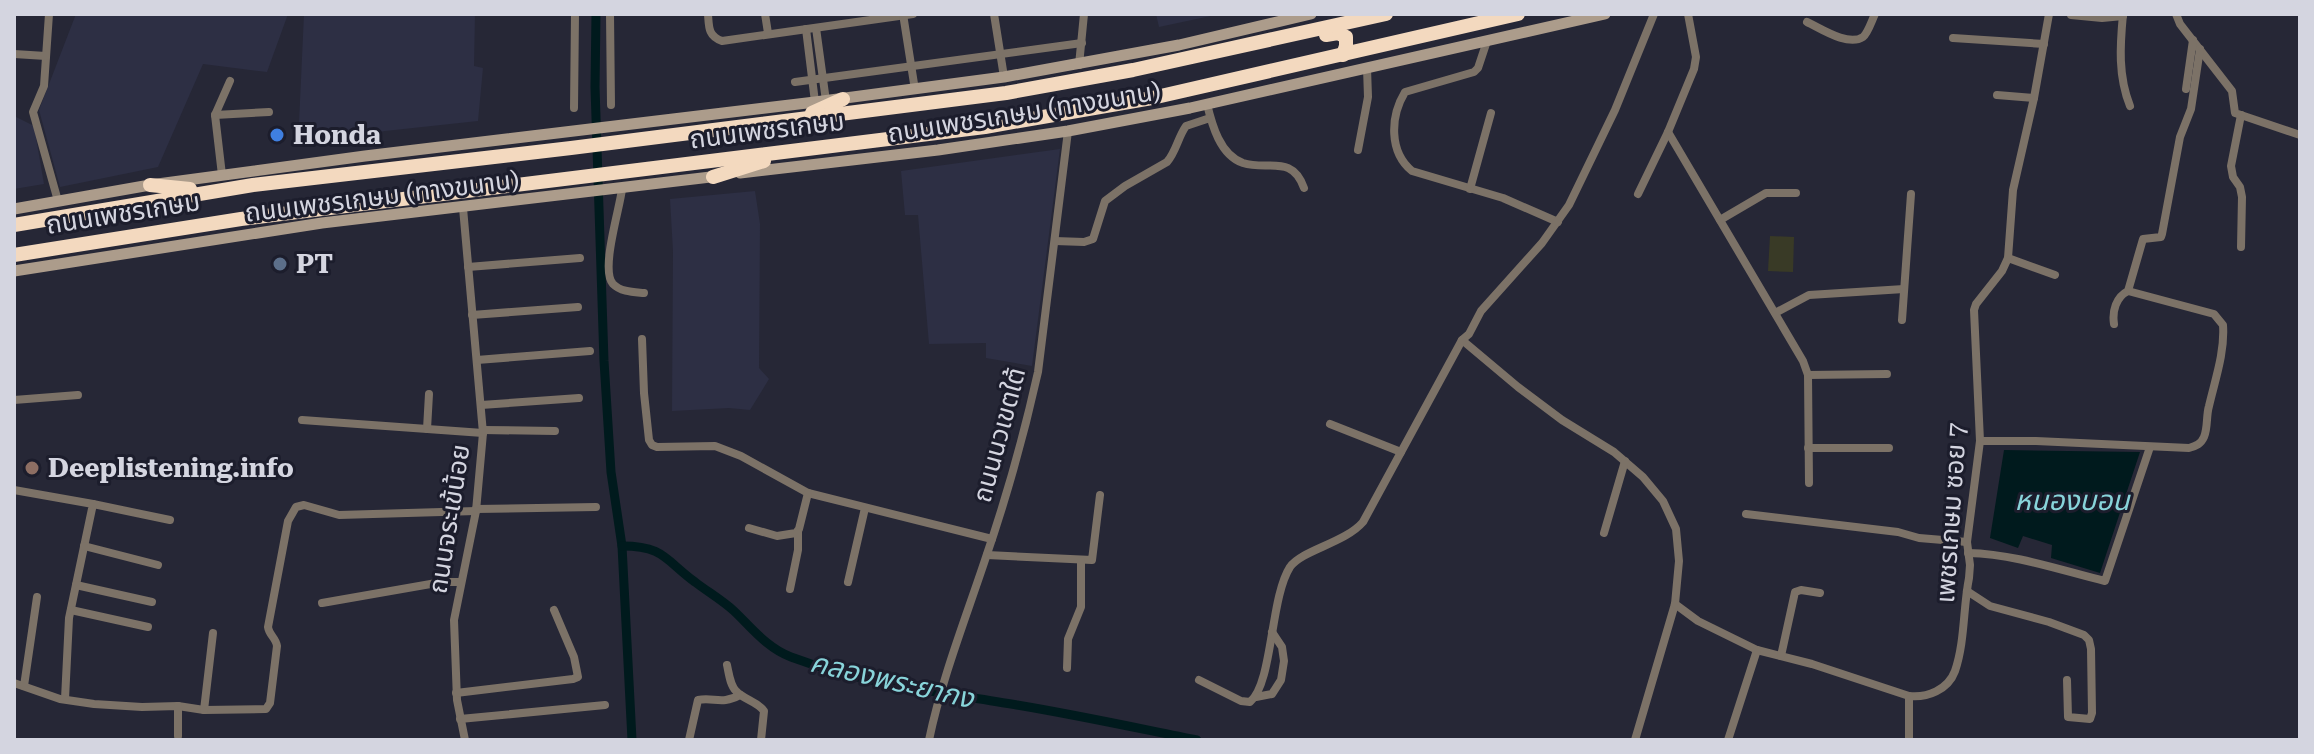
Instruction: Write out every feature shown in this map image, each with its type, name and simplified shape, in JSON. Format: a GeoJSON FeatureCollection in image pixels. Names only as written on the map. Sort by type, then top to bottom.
{"type":"FeatureCollection","features":[{"type":"Feature","properties":{"kind":"highway","name":"ถนนเพชรเกษม"},"geometry":{"type":"LineString","coordinates":[[14,225],[213,191],[1006,93],[1133,70],[1386,14]]}},
{"type":"Feature","properties":{"kind":"highway","name":"ถนนเพชรเกษม"},"geometry":{"type":"LineString","coordinates":[[14,255],[255,217],[932,134],[1071,113],[1152,98],[1518,14]]}},
{"type":"Feature","properties":{"kind":"highway"},"geometry":{"type":"LineString","coordinates":[[1243,47],[1283,47],[1338,33],[1347,39],[1343,55]]}},
{"type":"Feature","properties":{"kind":"highway"},"geometry":{"type":"LineString","coordinates":[[793,120],[843,99]]}},
{"type":"Feature","properties":{"kind":"highway"},"geometry":{"type":"LineString","coordinates":[[713,177],[786,151]]}},
{"type":"Feature","properties":{"kind":"highway"},"geometry":{"type":"LineString","coordinates":[[150,185],[213,191]]}},
{"type":"Feature","properties":{"kind":"main road","name":"ถนนเพชรเกษม (ทางขนาน)"},"geometry":{"type":"LineString","coordinates":[[14,209],[222,175],[1004,77],[1179,45],[1311,14]]}},
{"type":"Feature","properties":{"kind":"main road","name":"ถนนเพชรเกษม (ทางขนาน)"},"geometry":{"type":"LineString","coordinates":[[14,271],[295,227],[938,150],[1068,131],[1207,104],[1605,14]]}},
{"type":"Feature","properties":{"kind":"street"},"geometry":{"type":"LineString","coordinates":[[49,14],[44,86],[33,112],[58,201]]}},
{"type":"Feature","properties":{"kind":"street"},"geometry":{"type":"LineString","coordinates":[[574,108],[575,14]]}},
{"type":"Feature","properties":{"kind":"street"},"geometry":{"type":"LineString","coordinates":[[610,14],[611,105]]}},
{"type":"Feature","properties":{"kind":"street"},"geometry":{"type":"LineString","coordinates":[[708,14],[710,33],[722,41],[906,14],[915,90]]}},
{"type":"Feature","properties":{"kind":"street"},"geometry":{"type":"LineString","coordinates":[[765,14],[768,33]]}},
{"type":"Feature","properties":{"kind":"street"},"geometry":{"type":"LineString","coordinates":[[820,101],[812,80],[816,28],[823,14]]}},
{"type":"Feature","properties":{"kind":"street"},"geometry":{"type":"LineString","coordinates":[[994,14],[1004,77]]}},
{"type":"Feature","properties":{"kind":"street"},"geometry":{"type":"LineString","coordinates":[[1079,65],[1084,14]]}},
{"type":"Feature","properties":{"kind":"street"},"geometry":{"type":"LineString","coordinates":[[1256,697],[1280,593],[1291,566],[1358,527],[1481,311],[1542,243],[1569,205],[1615,110],[1654,14]]}},
{"type":"Feature","properties":{"kind":"street"},"geometry":{"type":"LineString","coordinates":[[1638,194],[1694,69],[1696,57],[1688,14]]}},
{"type":"Feature","properties":{"kind":"street"},"geometry":{"type":"LineString","coordinates":[[1807,22],[1838,37],[1858,39],[1865,34],[1875,14]]}},
{"type":"Feature","properties":{"kind":"street","name":"เพชรเกษม ซอย 7"},"geometry":{"type":"LineString","coordinates":[[1909,696],[1920,698],[1933,693],[1944,686],[1954,673],[1970,565],[1967,542],[1980,441],[1974,310],[2008,258],[2013,190],[2049,14]]}},
{"type":"Feature","properties":{"kind":"street"},"geometry":{"type":"LineString","coordinates":[[2176,14],[2180,24],[2232,91],[2235,101],[2238,114],[2231,166],[2242,197],[2241,247]]}},
{"type":"Feature","properties":{"kind":"street"},"geometry":{"type":"LineString","coordinates":[[2071,15],[2102,18],[2123,15],[2119,51],[2123,90],[2130,106]]}},
{"type":"Feature","properties":{"kind":"street"},"geometry":{"type":"LineString","coordinates":[[816,28],[823,79],[820,101]]}},
{"type":"Feature","properties":{"kind":"street"},"geometry":{"type":"LineString","coordinates":[[1953,38],[2044,44]]}},
{"type":"Feature","properties":{"kind":"street"},"geometry":{"type":"LineString","coordinates":[[2186,89],[2193,40]]}},
{"type":"Feature","properties":{"kind":"street"},"geometry":{"type":"LineString","coordinates":[[1487,41],[1474,72],[1405,92],[1394,131],[1396,151],[1412,171],[1503,198],[1558,222]]}},
{"type":"Feature","properties":{"kind":"street"},"geometry":{"type":"LineString","coordinates":[[795,82],[1082,43]]}},
{"type":"Feature","properties":{"kind":"street"},"geometry":{"type":"LineString","coordinates":[[2114,324],[2117,302],[2128,291],[2143,239],[2161,237],[2162,234],[2180,137],[2191,109],[2200,49]]}},
{"type":"Feature","properties":{"kind":"street"},"geometry":{"type":"LineString","coordinates":[[14,54],[46,56]]}},
{"type":"Feature","properties":{"kind":"street"},"geometry":{"type":"LineString","coordinates":[[1358,150],[1368,97],[1367,68]]}},
{"type":"Feature","properties":{"kind":"street"},"geometry":{"type":"LineString","coordinates":[[222,175],[215,115],[230,81]]}},
{"type":"Feature","properties":{"kind":"street"},"geometry":{"type":"LineString","coordinates":[[1997,95],[2034,98]]}},
{"type":"Feature","properties":{"kind":"street"},"geometry":{"type":"LineString","coordinates":[[1207,104],[1223,146],[1231,155],[1244,163],[1285,166],[1298,174],[1304,188]]}},
{"type":"Feature","properties":{"kind":"street"},"geometry":{"type":"LineString","coordinates":[[215,115],[269,112]]}},
{"type":"Feature","properties":{"kind":"street"},"geometry":{"type":"LineString","coordinates":[[1470,189],[1491,113]]}},
{"type":"Feature","properties":{"kind":"street"},"geometry":{"type":"LineString","coordinates":[[2238,114],[2300,135]]}},
{"type":"Feature","properties":{"kind":"street"},"geometry":{"type":"LineString","coordinates":[[1055,241],[1084,242],[1093,239],[1102,205],[1109,196],[1167,162],[1186,126],[1210,118]]}},
{"type":"Feature","properties":{"kind":"street","name":"ถนนนวเขตใต้"},"geometry":{"type":"LineString","coordinates":[[929,740],[936,705],[987,555],[1030,409],[1038,372],[1068,131]]}},
{"type":"Feature","properties":{"kind":"street"},"geometry":{"type":"LineString","coordinates":[[1668,132],[1803,361],[1808,375],[1809,483]]}},
{"type":"Feature","properties":{"kind":"street"},"geometry":{"type":"LineString","coordinates":[[619,189],[619,211],[614,223],[609,276],[622,290],[644,293]]}},
{"type":"Feature","properties":{"kind":"street"},"geometry":{"type":"LineString","coordinates":[[1720,220],[1766,193],[1796,193]]}},
{"type":"Feature","properties":{"kind":"street"},"geometry":{"type":"LineString","coordinates":[[1902,320],[1911,194]]}},
{"type":"Feature","properties":{"kind":"street","name":"ถนนจระเข้น้อย"},"geometry":{"type":"LineString","coordinates":[[463,208],[483,431],[476,510],[454,620],[456,693],[465,740]]}},
{"type":"Feature","properties":{"kind":"street"},"geometry":{"type":"LineString","coordinates":[[468,267],[580,258]]}},
{"type":"Feature","properties":{"kind":"street"},"geometry":{"type":"LineString","coordinates":[[2008,258],[2055,275]]}},
{"type":"Feature","properties":{"kind":"street"},"geometry":{"type":"LineString","coordinates":[[1775,313],[1809,295],[1904,289]]}},
{"type":"Feature","properties":{"kind":"street"},"geometry":{"type":"LineString","coordinates":[[1980,441],[2189,448],[2201,443],[2218,371],[2223,325],[2214,314],[2128,291]]}},
{"type":"Feature","properties":{"kind":"street"},"geometry":{"type":"LineString","coordinates":[[472,315],[578,307]]}},
{"type":"Feature","properties":{"kind":"street"},"geometry":{"type":"LineString","coordinates":[[642,339],[644,393],[652,445],[715,446],[741,456],[808,493],[992,539]]}},
{"type":"Feature","properties":{"kind":"street"},"geometry":{"type":"LineString","coordinates":[[1462,340],[1562,420],[1625,461],[1652,485],[1676,529],[1679,561],[1675,604],[1635,740]]}},
{"type":"Feature","properties":{"kind":"street"},"geometry":{"type":"LineString","coordinates":[[477,360],[590,351]]}},
{"type":"Feature","properties":{"kind":"street"},"geometry":{"type":"LineString","coordinates":[[1808,375],[1887,374]]}},
{"type":"Feature","properties":{"kind":"street"},"geometry":{"type":"LineString","coordinates":[[427,429],[429,394]]}},
{"type":"Feature","properties":{"kind":"street"},"geometry":{"type":"LineString","coordinates":[[14,400],[78,395]]}},
{"type":"Feature","properties":{"kind":"street"},"geometry":{"type":"LineString","coordinates":[[481,405],[579,398]]}},
{"type":"Feature","properties":{"kind":"street"},"geometry":{"type":"LineString","coordinates":[[302,420],[427,429],[555,431]]}},
{"type":"Feature","properties":{"kind":"street"},"geometry":{"type":"LineString","coordinates":[[1330,424],[1401,452]]}},
{"type":"Feature","properties":{"kind":"street"},"geometry":{"type":"LineString","coordinates":[[1968,553],[1988,553],[2105,581],[2150,447]]}},
{"type":"Feature","properties":{"kind":"street"},"geometry":{"type":"LineString","coordinates":[[1808,448],[1889,448]]}},
{"type":"Feature","properties":{"kind":"street"},"geometry":{"type":"LineString","coordinates":[[1604,533],[1625,461]]}},
{"type":"Feature","properties":{"kind":"street"},"geometry":{"type":"LineString","coordinates":[[14,490],[170,520]]}},
{"type":"Feature","properties":{"kind":"street"},"geometry":{"type":"LineString","coordinates":[[790,589],[798,550],[798,532],[808,493]]}},
{"type":"Feature","properties":{"kind":"street"},"geometry":{"type":"LineString","coordinates":[[987,555],[1088,561],[1094,557],[1100,495]]}},
{"type":"Feature","properties":{"kind":"street"},"geometry":{"type":"LineString","coordinates":[[65,699],[71,610],[93,504]]}},
{"type":"Feature","properties":{"kind":"street"},"geometry":{"type":"LineString","coordinates":[[37,597],[19,684],[65,699],[120,706],[266,709],[269,707],[277,646],[268,627],[288,521],[296,507],[304,505],[339,515],[596,507]]}},
{"type":"Feature","properties":{"kind":"street"},"geometry":{"type":"LineString","coordinates":[[848,582],[865,508]]}},
{"type":"Feature","properties":{"kind":"street"},"geometry":{"type":"LineString","coordinates":[[1746,514],[1967,542]]}},
{"type":"Feature","properties":{"kind":"street"},"geometry":{"type":"LineString","coordinates":[[749,528],[777,536],[798,532]]}},
{"type":"Feature","properties":{"kind":"street"},"geometry":{"type":"LineString","coordinates":[[84,546],[158,565]]}},
{"type":"Feature","properties":{"kind":"street"},"geometry":{"type":"LineString","coordinates":[[1067,668],[1068,639],[1081,607],[1081,561]]}},
{"type":"Feature","properties":{"kind":"street"},"geometry":{"type":"LineString","coordinates":[[322,603],[442,582],[461,582]]}},
{"type":"Feature","properties":{"kind":"street"},"geometry":{"type":"LineString","coordinates":[[76,585],[152,602]]}},
{"type":"Feature","properties":{"kind":"street"},"geometry":{"type":"LineString","coordinates":[[1967,591],[1990,606],[2049,622],[2084,635],[2089,640],[2090,719],[2068,717],[2067,680]]}},
{"type":"Feature","properties":{"kind":"street"},"geometry":{"type":"LineString","coordinates":[[1781,656],[1795,592],[1820,593]]}},
{"type":"Feature","properties":{"kind":"street"},"geometry":{"type":"LineString","coordinates":[[1675,604],[1698,621],[1757,650],[1909,696],[1909,740]]}},
{"type":"Feature","properties":{"kind":"street"},"geometry":{"type":"LineString","coordinates":[[71,610],[148,627]]}},
{"type":"Feature","properties":{"kind":"street"},"geometry":{"type":"LineString","coordinates":[[456,693],[578,677],[574,657],[554,610]]}},
{"type":"Feature","properties":{"kind":"street"},"geometry":{"type":"LineString","coordinates":[[1199,680],[1241,701],[1250,702],[1256,697],[1272,694],[1281,680],[1284,653],[1272,632]]}},
{"type":"Feature","properties":{"kind":"street"},"geometry":{"type":"LineString","coordinates":[[204,710],[213,633]]}},
{"type":"Feature","properties":{"kind":"street"},"geometry":{"type":"LineString","coordinates":[[1728,740],[1757,650]]}},
{"type":"Feature","properties":{"kind":"street"},"geometry":{"type":"LineString","coordinates":[[727,665],[732,683],[740,695],[759,704],[764,711],[761,740]]}},
{"type":"Feature","properties":{"kind":"street"},"geometry":{"type":"LineString","coordinates":[[689,740],[698,700],[727,701],[740,695]]}},
{"type":"Feature","properties":{"kind":"street"},"geometry":{"type":"LineString","coordinates":[[460,719],[605,705]]}},
{"type":"Feature","properties":{"kind":"street"},"geometry":{"type":"LineString","coordinates":[[178,706],[178,736]]}},
{"type":"Feature","properties":{"kind":"shaded area"},"geometry":{"type":"Polygon","coordinates":[[[76,14],[288,14],[267,72],[203,64],[158,167],[60,187],[39,110],[76,14]]]}},
{"type":"Feature","properties":{"kind":"shaded area"},"geometry":{"type":"Polygon","coordinates":[[[304,14],[475,14],[474,66],[483,68],[478,121],[298,145],[304,14]]]}},
{"type":"Feature","properties":{"kind":"shaded area"},"geometry":{"type":"Polygon","coordinates":[[[1156,14],[1220,14],[1159,27],[1156,14]]]}},
{"type":"Feature","properties":{"kind":"shaded area"},"geometry":{"type":"Polygon","coordinates":[[[14,116],[34,126],[44,184],[14,189],[14,116]]]}},
{"type":"Feature","properties":{"kind":"shaded area"},"geometry":{"type":"Polygon","coordinates":[[[1060,149],[1032,366],[986,358],[986,343],[929,344],[918,215],[905,215],[901,171],[1060,149]]]}},
{"type":"Feature","properties":{"kind":"shaded area"},"geometry":{"type":"Polygon","coordinates":[[[755,191],[760,224],[759,368],[769,379],[750,410],[672,411],[673,251],[670,199],[755,191]]]}},
{"type":"Feature","properties":{"kind":"shaded area"},"geometry":{"type":"Polygon","coordinates":[[[1770,236],[1794,237],[1793,272],[1768,271],[1770,236]]]}},
{"type":"Feature","properties":{"kind":"water","name":"หนองบอน"},"geometry":{"type":"Polygon","coordinates":[[[2004,450],[2140,452],[2100,573],[2051,558],[2052,545],[2023,536],[2018,548],[1990,538],[2004,450]]]}},
{"type":"Feature","properties":{"kind":"waterway"},"geometry":{"type":"LineString","coordinates":[[596,14],[595,87],[604,361],[611,472],[622,546],[632,740]]}},
{"type":"Feature","properties":{"kind":"waterway","name":"คลองพระยากง"},"geometry":{"type":"LineString","coordinates":[[622,546],[647,549],[663,556],[729,607],[760,637],[791,657],[846,674],[902,686],[1197,740]]}},
{"type":"Feature","properties":{"kind":"place","name":"Honda"},"geometry":{"type":"Point","coordinates":[277,135]}},
{"type":"Feature","properties":{"kind":"place","name":"PT"},"geometry":{"type":"Point","coordinates":[280,264]}},
{"type":"Feature","properties":{"kind":"place","name":"Deeplistening.info"},"geometry":{"type":"Point","coordinates":[32,468]}}]}
